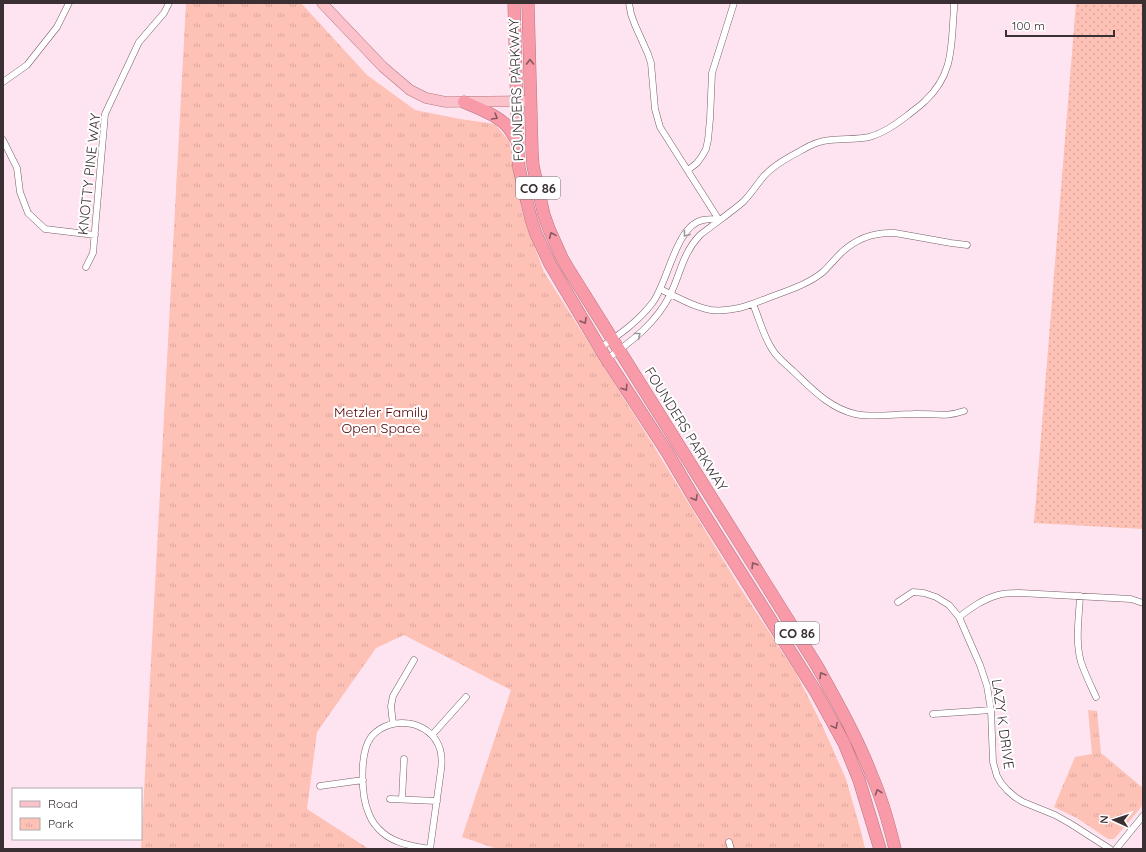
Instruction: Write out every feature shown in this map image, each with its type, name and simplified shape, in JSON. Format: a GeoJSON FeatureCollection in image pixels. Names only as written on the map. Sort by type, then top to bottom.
{"type":"FeatureCollection","features":[{"type":"Feature","properties":{"kind":"highway","name":"FOUNDERS PARKWAY"},"geometry":{"type":"LineString","coordinates":[[514,3],[517,142],[519,168],[536,234],[550,264],[600,348],[667,452],[697,503],[816,692],[844,743],[859,780],[880,849]]}},
{"type":"Feature","properties":{"kind":"highway","name":"FOUNDERS PARKWAY"},"geometry":{"type":"LineString","coordinates":[[528,3],[533,166],[544,215],[562,258],[817,666],[844,713],[873,777],[895,849]]}},
{"type":"Feature","properties":{"kind":"highway"},"geometry":{"type":"LineString","coordinates":[[464,102],[503,122],[517,142]]}},
{"type":"Feature","properties":{"kind":"main road"},"geometry":{"type":"LineString","coordinates":[[322,3],[383,67],[410,90],[426,98],[446,102],[530,101]]}},
{"type":"Feature","properties":{"kind":"street"},"geometry":{"type":"LineString","coordinates":[[3,82],[27,65],[57,27],[69,3]]}},
{"type":"Feature","properties":{"kind":"street","name":"KNOTTY PINE WAY"},"geometry":{"type":"LineString","coordinates":[[86,267],[93,252],[105,114],[139,42],[164,13],[169,3]]}},
{"type":"Feature","properties":{"kind":"street"},"geometry":{"type":"LineString","coordinates":[[629,3],[635,25],[651,63],[654,109],[660,127],[719,220]]}},
{"type":"Feature","properties":{"kind":"street"},"geometry":{"type":"LineString","coordinates":[[688,170],[697,162],[706,149],[710,125],[712,73],[734,3]]}},
{"type":"Feature","properties":{"kind":"street"},"geometry":{"type":"LineString","coordinates":[[607,359],[644,330],[660,312],[670,294],[689,248],[700,235],[743,202],[764,176],[774,167],[802,150],[822,141],[831,139],[862,138],[880,134],[893,127],[925,102],[935,91],[941,81],[950,60],[954,3]]}},
{"type":"Feature","properties":{"kind":"street"},"geometry":{"type":"LineString","coordinates":[[3,140],[17,168],[20,192],[28,214],[45,229],[95,235]]}},
{"type":"Feature","properties":{"kind":"street"},"geometry":{"type":"LineString","coordinates":[[600,348],[645,313],[654,301],[660,289],[678,245],[689,230],[699,221],[719,220]]}},
{"type":"Feature","properties":{"kind":"street"},"geometry":{"type":"LineString","coordinates":[[660,289],[693,305],[711,310],[727,310],[754,304],[803,285],[823,271],[850,245],[865,236],[882,233],[895,233],[967,245]]}},
{"type":"Feature","properties":{"kind":"street"},"geometry":{"type":"LineString","coordinates":[[754,304],[767,340],[776,355],[822,397],[839,408],[854,414],[873,416],[915,414],[945,416],[954,415],[964,411]]}},
{"type":"Feature","properties":{"kind":"street","name":"LAZY K DRIVE"},"geometry":{"type":"LineString","coordinates":[[898,602],[913,592],[924,593],[936,597],[949,605],[959,617],[980,664],[987,686],[994,762],[1001,783],[1007,790],[1023,802],[1055,815],[1110,849]]}},
{"type":"Feature","properties":{"kind":"street"},"geometry":{"type":"LineString","coordinates":[[959,617],[973,607],[998,595],[1020,593],[1131,599],[1143,603]]}},
{"type":"Feature","properties":{"kind":"street"},"geometry":{"type":"LineString","coordinates":[[1080,596],[1078,648],[1081,662],[1096,697]]}},
{"type":"Feature","properties":{"kind":"street"},"geometry":{"type":"LineString","coordinates":[[393,724],[391,711],[392,699],[414,660]]}},
{"type":"Feature","properties":{"kind":"street"},"geometry":{"type":"LineString","coordinates":[[432,735],[466,697]]}},
{"type":"Feature","properties":{"kind":"street"},"geometry":{"type":"LineString","coordinates":[[933,714],[990,710]]}},
{"type":"Feature","properties":{"kind":"street"},"geometry":{"type":"LineString","coordinates":[[403,722],[414,724],[422,727],[432,735],[438,745],[442,759],[429,849],[394,840],[379,829],[371,818],[366,806],[363,780],[363,756],[368,742],[378,731],[393,724],[403,722]]}},
{"type":"Feature","properties":{"kind":"street"},"geometry":{"type":"LineString","coordinates":[[402,799],[404,759]]}},
{"type":"Feature","properties":{"kind":"street"},"geometry":{"type":"LineString","coordinates":[[320,786],[363,780]]}},
{"type":"Feature","properties":{"kind":"street"},"geometry":{"type":"LineString","coordinates":[[390,799],[437,801]]}},
{"type":"Feature","properties":{"kind":"street"},"geometry":{"type":"LineString","coordinates":[[1116,849],[1143,816]]}},
{"type":"Feature","properties":{"kind":"street"},"geometry":{"type":"LineString","coordinates":[[729,842],[731,849]]}},
{"type":"Feature","properties":{"kind":"green space","name":"Metzler Family Open Space"},"geometry":{"type":"Polygon","coordinates":[[[186,3],[301,3],[367,75],[415,110],[495,124],[509,141],[523,216],[544,272],[650,440],[739,586],[796,673],[822,725],[846,779],[865,849],[497,849],[462,837],[511,690],[404,635],[376,648],[317,732],[307,809],[369,849],[141,849],[186,3]]]}},
{"type":"Feature","properties":{"kind":"green space"},"geometry":{"type":"Polygon","coordinates":[[[1076,3],[1143,3],[1143,529],[1034,523],[1076,3]]]}},
{"type":"Feature","properties":{"kind":"green space"},"geometry":{"type":"Polygon","coordinates":[[[1088,710],[1097,711],[1101,753],[1143,788],[1143,805],[1113,839],[1108,839],[1077,818],[1054,807],[1075,757],[1092,754],[1088,710]]]}}]}
